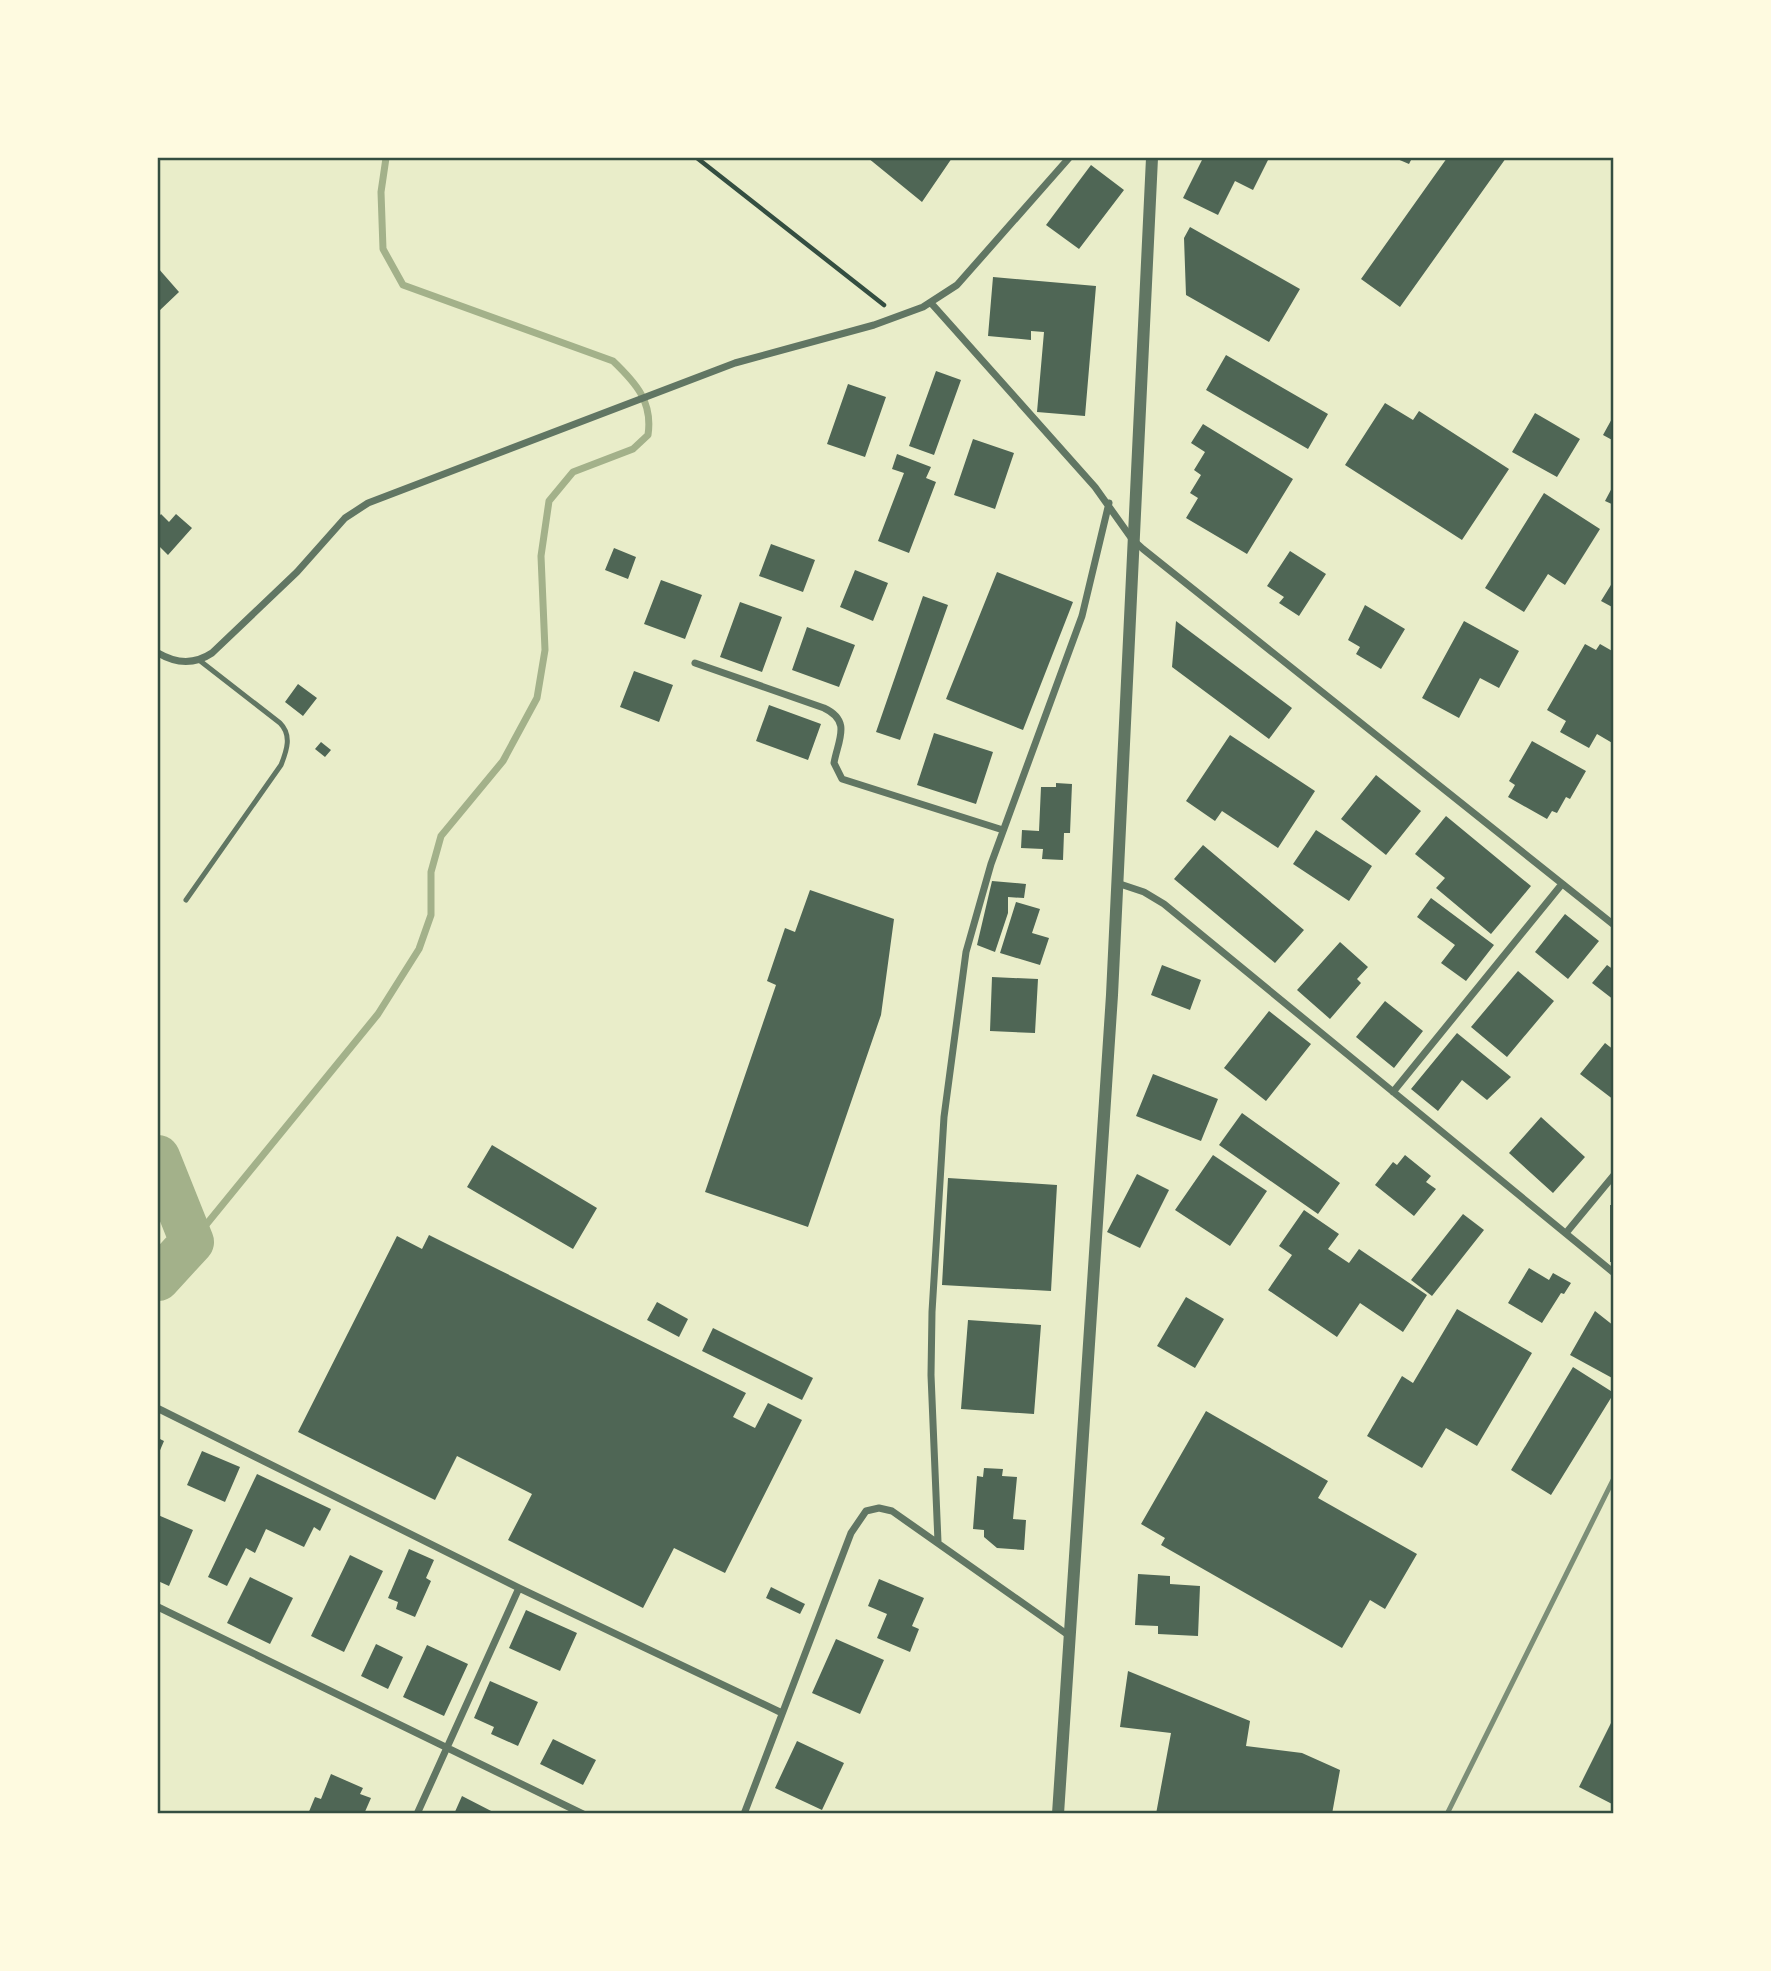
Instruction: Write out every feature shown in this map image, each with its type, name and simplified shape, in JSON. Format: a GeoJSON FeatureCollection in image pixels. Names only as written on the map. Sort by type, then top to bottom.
{"type":"FeatureCollection","features":[{"type":"Feature","properties":{"kind":"street"},"geometry":{"type":"LineString","coordinates":[[158,653],[179,661],[199,660],[217,649],[359,507],[736,363],[898,317],[931,303],[968,274],[1069,158]]}},
{"type":"Feature","properties":{"kind":"street"},"geometry":{"type":"LineString","coordinates":[[1058,1814],[1117,883],[1152,158]]}},
{"type":"Feature","properties":{"kind":"street"},"geometry":{"type":"LineString","coordinates":[[931,303],[1109,503],[1132,539],[1614,925]]}},
{"type":"Feature","properties":{"kind":"street"},"geometry":{"type":"LineString","coordinates":[[938,1542],[931,1354],[944,1117],[969,940],[987,874],[1079,625],[1109,503]]}},
{"type":"Feature","properties":{"kind":"street"},"geometry":{"type":"LineString","coordinates":[[695,663],[829,710],[842,726],[842,739],[834,763],[842,779],[1003,830]]}},
{"type":"Feature","properties":{"kind":"street"},"geometry":{"type":"LineString","coordinates":[[1117,883],[1144,892],[1164,904],[1614,1273]]}},
{"type":"Feature","properties":{"kind":"street"},"geometry":{"type":"LineString","coordinates":[[1393,1091],[1562,884]]}},
{"type":"Feature","properties":{"kind":"street"},"geometry":{"type":"LineString","coordinates":[[1566,1233],[1614,1175]]}},
{"type":"Feature","properties":{"kind":"street"},"geometry":{"type":"LineString","coordinates":[[159,1409],[520,1588],[782,1713]]}},
{"type":"Feature","properties":{"kind":"street"},"geometry":{"type":"LineString","coordinates":[[744,1814],[851,1532],[862,1514],[871,1508],[885,1508],[938,1542],[1071,1637]]}},
{"type":"Feature","properties":{"kind":"street"},"geometry":{"type":"LineString","coordinates":[[417,1814],[520,1588]]}},
{"type":"Feature","properties":{"kind":"street"},"geometry":{"type":"LineString","coordinates":[[158,1607],[583,1814]]}},
{"type":"Feature","properties":{"kind":"lane"},"geometry":{"type":"LineString","coordinates":[[186,900],[281,765],[288,744],[285,728],[199,660]]}},
{"type":"Feature","properties":{"kind":"path"},"geometry":{"type":"LineString","coordinates":[[696,158],[813,253],[898,317]]}},
{"type":"Feature","properties":{"kind":"building"},"geometry":{"type":"Polygon","coordinates":[[[868,158],[952,158],[922,202],[868,158]]]}},
{"type":"Feature","properties":{"kind":"building"},"geometry":{"type":"Polygon","coordinates":[[[1203,158],[1269,158],[1253,190],[1235,181],[1218,215],[1183,198],[1203,158]]]}},
{"type":"Feature","properties":{"kind":"building"},"geometry":{"type":"Polygon","coordinates":[[[1395,158],[1412,158],[1409,164],[1395,158]]]}},
{"type":"Feature","properties":{"kind":"building"},"geometry":{"type":"Polygon","coordinates":[[[1447,158],[1506,158],[1400,307],[1361,279],[1447,158]]]}},
{"type":"Feature","properties":{"kind":"building"},"geometry":{"type":"Polygon","coordinates":[[[1091,165],[1124,190],[1079,249],[1046,225],[1091,165]]]}},
{"type":"Feature","properties":{"kind":"building"},"geometry":{"type":"Polygon","coordinates":[[[1190,227],[1300,289],[1269,342],[1186,295],[1184,238],[1190,227]]]}},
{"type":"Feature","properties":{"kind":"building"},"geometry":{"type":"Polygon","coordinates":[[[158,268],[179,292],[158,312],[158,268]]]}},
{"type":"Feature","properties":{"kind":"building"},"geometry":{"type":"Polygon","coordinates":[[[993,277],[1096,286],[1085,416],[1037,412],[1044,332],[1031,331],[1031,340],[988,336],[993,277]]]}},
{"type":"Feature","properties":{"kind":"building"},"geometry":{"type":"Polygon","coordinates":[[[1226,355],[1328,414],[1308,449],[1206,390],[1226,355]]]}},
{"type":"Feature","properties":{"kind":"building"},"geometry":{"type":"Polygon","coordinates":[[[936,371],[961,380],[934,455],[909,446],[936,371]]]}},
{"type":"Feature","properties":{"kind":"building"},"geometry":{"type":"Polygon","coordinates":[[[848,384],[886,397],[865,457],[827,444],[848,384]]]}},
{"type":"Feature","properties":{"kind":"building"},"geometry":{"type":"Polygon","coordinates":[[[1385,403],[1413,420],[1419,411],[1509,469],[1462,540],[1345,465],[1385,403]]]}},
{"type":"Feature","properties":{"kind":"building"},"geometry":{"type":"Polygon","coordinates":[[[1535,413],[1580,439],[1557,477],[1512,452],[1535,413]]]}},
{"type":"Feature","properties":{"kind":"building"},"geometry":{"type":"Polygon","coordinates":[[[1614,415],[1614,441],[1603,435],[1614,415]]]}},
{"type":"Feature","properties":{"kind":"building"},"geometry":{"type":"Polygon","coordinates":[[[1203,424],[1293,479],[1247,554],[1186,518],[1198,498],[1190,493],[1201,475],[1194,470],[1205,452],[1191,443],[1203,424]]]}},
{"type":"Feature","properties":{"kind":"building"},"geometry":{"type":"Polygon","coordinates":[[[973,439],[1014,453],[995,509],[954,495],[973,439]]]}},
{"type":"Feature","properties":{"kind":"building"},"geometry":{"type":"Polygon","coordinates":[[[897,454],[931,467],[926,478],[936,482],[909,553],[878,541],[904,473],[892,469],[897,454]]]}},
{"type":"Feature","properties":{"kind":"building"},"geometry":{"type":"Polygon","coordinates":[[[1614,484],[1614,505],[1605,501],[1614,484]]]}},
{"type":"Feature","properties":{"kind":"building"},"geometry":{"type":"Polygon","coordinates":[[[1544,493],[1600,529],[1565,585],[1548,574],[1524,612],[1485,588],[1544,493]]]}},
{"type":"Feature","properties":{"kind":"building"},"geometry":{"type":"Polygon","coordinates":[[[161,514],[169,522],[176,514],[192,528],[168,555],[158,545],[158,518],[161,514]]]}},
{"type":"Feature","properties":{"kind":"building"},"geometry":{"type":"Polygon","coordinates":[[[771,544],[815,560],[803,592],[759,576],[771,544]]]}},
{"type":"Feature","properties":{"kind":"building"},"geometry":{"type":"Polygon","coordinates":[[[614,548],[636,557],[628,579],[605,570],[614,548]]]}},
{"type":"Feature","properties":{"kind":"building"},"geometry":{"type":"Polygon","coordinates":[[[1290,551],[1326,574],[1299,616],[1279,603],[1284,597],[1267,586],[1290,551]]]}},
{"type":"Feature","properties":{"kind":"building"},"geometry":{"type":"Polygon","coordinates":[[[855,570],[888,583],[873,621],[840,607],[855,570]]]}},
{"type":"Feature","properties":{"kind":"building"},"geometry":{"type":"Polygon","coordinates":[[[997,572],[1073,602],[1023,730],[946,699],[997,572]]]}},
{"type":"Feature","properties":{"kind":"building"},"geometry":{"type":"Polygon","coordinates":[[[661,580],[702,595],[685,639],[644,624],[661,580]]]}},
{"type":"Feature","properties":{"kind":"building"},"geometry":{"type":"Polygon","coordinates":[[[1614,580],[1614,608],[1601,601],[1614,580]]]}},
{"type":"Feature","properties":{"kind":"building"},"geometry":{"type":"Polygon","coordinates":[[[923,596],[948,605],[900,740],[876,732],[923,596]]]}},
{"type":"Feature","properties":{"kind":"building"},"geometry":{"type":"Polygon","coordinates":[[[740,602],[782,617],[762,672],[720,657],[740,602]]]}},
{"type":"Feature","properties":{"kind":"building"},"geometry":{"type":"Polygon","coordinates":[[[1365,605],[1405,629],[1381,669],[1356,654],[1360,647],[1348,640],[1365,605]]]}},
{"type":"Feature","properties":{"kind":"building"},"geometry":{"type":"Polygon","coordinates":[[[1176,621],[1292,708],[1269,739],[1172,667],[1176,621]]]}},
{"type":"Feature","properties":{"kind":"building"},"geometry":{"type":"Polygon","coordinates":[[[1464,621],[1519,651],[1499,688],[1480,678],[1459,718],[1422,698],[1464,621]]]}},
{"type":"Feature","properties":{"kind":"building"},"geometry":{"type":"Polygon","coordinates":[[[807,627],[855,645],[839,687],[792,670],[807,627]]]}},
{"type":"Feature","properties":{"kind":"building"},"geometry":{"type":"Polygon","coordinates":[[[1585,644],[1596,650],[1600,644],[1614,652],[1614,744],[1597,734],[1589,748],[1560,732],[1566,721],[1547,710],[1585,644]]]}},
{"type":"Feature","properties":{"kind":"building"},"geometry":{"type":"Polygon","coordinates":[[[634,671],[673,685],[659,722],[620,707],[634,671]]]}},
{"type":"Feature","properties":{"kind":"building"},"geometry":{"type":"Polygon","coordinates":[[[298,684],[317,698],[303,716],[285,702],[298,684]]]}},
{"type":"Feature","properties":{"kind":"building"},"geometry":{"type":"Polygon","coordinates":[[[769,705],[821,724],[808,760],[756,741],[769,705]]]}},
{"type":"Feature","properties":{"kind":"building"},"geometry":{"type":"Polygon","coordinates":[[[934,733],[993,752],[976,804],[917,785],[934,733]]]}},
{"type":"Feature","properties":{"kind":"building"},"geometry":{"type":"Polygon","coordinates":[[[1230,735],[1315,791],[1278,848],[1222,811],[1215,821],[1186,801],[1230,735]]]}},
{"type":"Feature","properties":{"kind":"building"},"geometry":{"type":"Polygon","coordinates":[[[1532,741],[1586,771],[1570,799],[1566,797],[1557,813],[1552,811],[1547,819],[1508,797],[1515,785],[1509,781],[1532,741]]]}},
{"type":"Feature","properties":{"kind":"building"},"geometry":{"type":"Polygon","coordinates":[[[321,742],[331,750],[325,757],[315,749],[321,742]]]}},
{"type":"Feature","properties":{"kind":"building"},"geometry":{"type":"Polygon","coordinates":[[[1376,775],[1421,811],[1386,855],[1341,819],[1376,775]]]}},
{"type":"Feature","properties":{"kind":"building"},"geometry":{"type":"Polygon","coordinates":[[[1056,783],[1072,784],[1070,833],[1064,833],[1063,860],[1042,859],[1043,849],[1021,848],[1022,830],[1039,831],[1041,787],[1056,787],[1056,783]]]}},
{"type":"Feature","properties":{"kind":"building"},"geometry":{"type":"Polygon","coordinates":[[[1446,816],[1531,886],[1491,934],[1436,888],[1445,878],[1415,854],[1446,816]]]}},
{"type":"Feature","properties":{"kind":"building"},"geometry":{"type":"Polygon","coordinates":[[[1316,830],[1372,866],[1349,901],[1293,864],[1316,830]]]}},
{"type":"Feature","properties":{"kind":"building"},"geometry":{"type":"Polygon","coordinates":[[[1203,845],[1304,930],[1275,963],[1174,879],[1203,845]]]}},
{"type":"Feature","properties":{"kind":"building"},"geometry":{"type":"Polygon","coordinates":[[[992,881],[1026,884],[1024,898],[1008,897],[1008,913],[995,952],[977,945],[992,881]]]}},
{"type":"Feature","properties":{"kind":"building"},"geometry":{"type":"Polygon","coordinates":[[[810,890],[894,919],[881,1015],[808,1227],[705,1192],[776,985],[767,981],[785,928],[795,932],[810,890]]]}},
{"type":"Feature","properties":{"kind":"building"},"geometry":{"type":"Polygon","coordinates":[[[1431,898],[1494,945],[1466,981],[1441,963],[1455,945],[1417,917],[1431,898]]]}},
{"type":"Feature","properties":{"kind":"building"},"geometry":{"type":"Polygon","coordinates":[[[1016,902],[1040,909],[1032,933],[1049,938],[1040,965],[1000,953],[1016,902]]]}},
{"type":"Feature","properties":{"kind":"building"},"geometry":{"type":"Polygon","coordinates":[[[1565,914],[1599,941],[1568,979],[1535,952],[1565,914]]]}},
{"type":"Feature","properties":{"kind":"building"},"geometry":{"type":"Polygon","coordinates":[[[1340,942],[1368,967],[1357,979],[1361,983],[1330,1019],[1297,990],[1340,942]]]}},
{"type":"Feature","properties":{"kind":"building"},"geometry":{"type":"Polygon","coordinates":[[[1162,965],[1201,980],[1190,1010],[1151,995],[1162,965]]]}},
{"type":"Feature","properties":{"kind":"building"},"geometry":{"type":"Polygon","coordinates":[[[1607,965],[1614,970],[1614,1000],[1592,983],[1607,965]]]}},
{"type":"Feature","properties":{"kind":"building"},"geometry":{"type":"Polygon","coordinates":[[[1518,971],[1554,1001],[1507,1057],[1471,1027],[1518,971]]]}},
{"type":"Feature","properties":{"kind":"building"},"geometry":{"type":"Polygon","coordinates":[[[992,977],[1038,979],[1035,1033],[990,1031],[992,977]]]}},
{"type":"Feature","properties":{"kind":"building"},"geometry":{"type":"Polygon","coordinates":[[[1385,1001],[1423,1031],[1394,1068],[1356,1037],[1385,1001]]]}},
{"type":"Feature","properties":{"kind":"building"},"geometry":{"type":"Polygon","coordinates":[[[1269,1011],[1311,1044],[1266,1101],[1224,1068],[1269,1011]]]}},
{"type":"Feature","properties":{"kind":"building"},"geometry":{"type":"Polygon","coordinates":[[[1457,1033],[1511,1077],[1487,1100],[1462,1080],[1438,1111],[1411,1089],[1457,1033]]]}},
{"type":"Feature","properties":{"kind":"building"},"geometry":{"type":"Polygon","coordinates":[[[1605,1043],[1614,1050],[1614,1100],[1580,1074],[1605,1043]]]}},
{"type":"Feature","properties":{"kind":"building"},"geometry":{"type":"Polygon","coordinates":[[[1153,1074],[1218,1099],[1201,1141],[1136,1116],[1153,1074]]]}},
{"type":"Feature","properties":{"kind":"building"},"geometry":{"type":"Polygon","coordinates":[[[1242,1113],[1340,1183],[1318,1214],[1219,1145],[1242,1113]]]}},
{"type":"Feature","properties":{"kind":"building"},"geometry":{"type":"Polygon","coordinates":[[[1541,1117],[1585,1157],[1553,1193],[1509,1153],[1541,1117]]]}},
{"type":"Feature","properties":{"kind":"building"},"geometry":{"type":"Polygon","coordinates":[[[492,1145],[597,1208],[573,1249],[467,1187],[492,1145]]]}},
{"type":"Feature","properties":{"kind":"building"},"geometry":{"type":"Polygon","coordinates":[[[1213,1155],[1267,1191],[1230,1246],[1175,1210],[1213,1155]]]}},
{"type":"Feature","properties":{"kind":"building"},"geometry":{"type":"Polygon","coordinates":[[[1405,1155],[1431,1176],[1426,1182],[1436,1189],[1414,1216],[1375,1185],[1393,1162],[1397,1165],[1405,1155]]]}},
{"type":"Feature","properties":{"kind":"building"},"geometry":{"type":"Polygon","coordinates":[[[1137,1174],[1169,1190],[1140,1248],[1107,1232],[1137,1174]]]}},
{"type":"Feature","properties":{"kind":"building"},"geometry":{"type":"Polygon","coordinates":[[[948,1178],[1057,1185],[1051,1291],[942,1285],[948,1178]]]}},
{"type":"Feature","properties":{"kind":"building"},"geometry":{"type":"Polygon","coordinates":[[[1610,1205],[1614,1205],[1614,1262],[1610,1262],[1610,1205]]]}},
{"type":"Feature","properties":{"kind":"building"},"geometry":{"type":"Polygon","coordinates":[[[1304,1210],[1339,1234],[1328,1249],[1349,1263],[1359,1249],[1427,1295],[1403,1332],[1360,1303],[1337,1337],[1268,1290],[1292,1255],[1279,1246],[1304,1210]]]}},
{"type":"Feature","properties":{"kind":"building"},"geometry":{"type":"Polygon","coordinates":[[[1463,1214],[1484,1230],[1432,1296],[1411,1280],[1463,1214]]]}},
{"type":"Feature","properties":{"kind":"building"},"geometry":{"type":"Polygon","coordinates":[[[429,1235],[746,1393],[733,1417],[755,1428],[768,1403],[802,1420],[725,1573],[674,1548],[643,1608],[508,1540],[532,1494],[457,1456],[435,1500],[298,1432],[397,1236],[422,1249],[429,1235]]]}},
{"type":"Feature","properties":{"kind":"building"},"geometry":{"type":"Polygon","coordinates":[[[1529,1268],[1549,1280],[1553,1273],[1571,1283],[1564,1294],[1561,1293],[1542,1323],[1508,1303],[1529,1268]]]}},
{"type":"Feature","properties":{"kind":"building"},"geometry":{"type":"Polygon","coordinates":[[[1186,1297],[1224,1319],[1195,1368],[1157,1346],[1186,1297]]]}},
{"type":"Feature","properties":{"kind":"building"},"geometry":{"type":"Polygon","coordinates":[[[657,1302],[688,1319],[679,1337],[647,1320],[657,1302]]]}},
{"type":"Feature","properties":{"kind":"building"},"geometry":{"type":"Polygon","coordinates":[[[1457,1309],[1532,1353],[1477,1446],[1446,1428],[1422,1468],[1367,1436],[1402,1376],[1413,1383],[1457,1309]]]}},
{"type":"Feature","properties":{"kind":"building"},"geometry":{"type":"Polygon","coordinates":[[[1595,1311],[1614,1326],[1614,1379],[1570,1355],[1595,1311]]]}},
{"type":"Feature","properties":{"kind":"building"},"geometry":{"type":"Polygon","coordinates":[[[968,1320],[1041,1325],[1034,1414],[961,1409],[968,1320]]]}},
{"type":"Feature","properties":{"kind":"building"},"geometry":{"type":"Polygon","coordinates":[[[713,1328],[813,1378],[802,1400],[702,1351],[713,1328]]]}},
{"type":"Feature","properties":{"kind":"building"},"geometry":{"type":"Polygon","coordinates":[[[1573,1367],[1614,1393],[1551,1495],[1511,1470],[1573,1367]]]}},
{"type":"Feature","properties":{"kind":"building"},"geometry":{"type":"Polygon","coordinates":[[[1206,1411],[1328,1481],[1318,1498],[1417,1554],[1385,1609],[1370,1600],[1342,1648],[1161,1545],[1165,1538],[1141,1524],[1206,1411]]]}},
{"type":"Feature","properties":{"kind":"building"},"geometry":{"type":"Polygon","coordinates":[[[158,1438],[164,1441],[158,1455],[158,1438]]]}},
{"type":"Feature","properties":{"kind":"building"},"geometry":{"type":"Polygon","coordinates":[[[202,1451],[240,1467],[225,1502],[187,1485],[202,1451]]]}},
{"type":"Feature","properties":{"kind":"building"},"geometry":{"type":"Polygon","coordinates":[[[984,1468],[1003,1469],[1002,1476],[1017,1477],[1013,1519],[1026,1520],[1024,1550],[997,1548],[984,1537],[984,1530],[973,1529],[977,1476],[983,1477],[984,1468]]]}},
{"type":"Feature","properties":{"kind":"building"},"geometry":{"type":"Polygon","coordinates":[[[257,1474],[331,1509],[320,1531],[314,1527],[304,1547],[266,1529],[255,1553],[246,1548],[227,1586],[208,1577],[257,1474]]]}},
{"type":"Feature","properties":{"kind":"building"},"geometry":{"type":"Polygon","coordinates":[[[158,1515],[193,1530],[169,1586],[158,1581],[158,1515]]]}},
{"type":"Feature","properties":{"kind":"building"},"geometry":{"type":"Polygon","coordinates":[[[409,1549],[434,1560],[426,1578],[431,1581],[415,1617],[396,1609],[398,1602],[388,1598],[409,1549]]]}},
{"type":"Feature","properties":{"kind":"building"},"geometry":{"type":"Polygon","coordinates":[[[350,1555],[383,1571],[344,1652],[311,1636],[350,1555]]]}},
{"type":"Feature","properties":{"kind":"building"},"geometry":{"type":"Polygon","coordinates":[[[1138,1574],[1170,1576],[1170,1584],[1200,1586],[1198,1636],[1158,1634],[1158,1626],[1135,1625],[1138,1574]]]}},
{"type":"Feature","properties":{"kind":"building"},"geometry":{"type":"Polygon","coordinates":[[[250,1577],[293,1598],[270,1644],[227,1623],[250,1577]]]}},
{"type":"Feature","properties":{"kind":"building"},"geometry":{"type":"Polygon","coordinates":[[[879,1579],[924,1598],[912,1626],[919,1629],[910,1652],[877,1638],[887,1614],[868,1606],[879,1579]]]}},
{"type":"Feature","properties":{"kind":"building"},"geometry":{"type":"Polygon","coordinates":[[[771,1587],[805,1604],[800,1614],[766,1598],[771,1587]]]}},
{"type":"Feature","properties":{"kind":"building"},"geometry":{"type":"Polygon","coordinates":[[[526,1610],[577,1633],[560,1671],[509,1648],[526,1610]]]}},
{"type":"Feature","properties":{"kind":"building"},"geometry":{"type":"Polygon","coordinates":[[[836,1639],[884,1660],[860,1714],[812,1693],[836,1639]]]}},
{"type":"Feature","properties":{"kind":"building"},"geometry":{"type":"Polygon","coordinates":[[[376,1644],[403,1657],[388,1689],[361,1676],[376,1644]]]}},
{"type":"Feature","properties":{"kind":"building"},"geometry":{"type":"Polygon","coordinates":[[[427,1645],[468,1664],[444,1716],[403,1697],[427,1645]]]}},
{"type":"Feature","properties":{"kind":"building"},"geometry":{"type":"Polygon","coordinates":[[[1128,1671],[1250,1721],[1246,1746],[1302,1753],[1340,1770],[1332,1814],[1156,1814],[1171,1733],[1120,1727],[1128,1671]]]}},
{"type":"Feature","properties":{"kind":"building"},"geometry":{"type":"Polygon","coordinates":[[[490,1681],[538,1702],[518,1746],[491,1734],[494,1727],[474,1718],[490,1681]]]}},
{"type":"Feature","properties":{"kind":"building"},"geometry":{"type":"Polygon","coordinates":[[[1614,1717],[1614,1805],[1579,1787],[1614,1717]]]}},
{"type":"Feature","properties":{"kind":"building"},"geometry":{"type":"Polygon","coordinates":[[[553,1739],[596,1760],[583,1785],[540,1764],[553,1739]]]}},
{"type":"Feature","properties":{"kind":"building"},"geometry":{"type":"Polygon","coordinates":[[[797,1741],[844,1763],[822,1810],[775,1788],[797,1741]]]}},
{"type":"Feature","properties":{"kind":"building"},"geometry":{"type":"Polygon","coordinates":[[[331,1774],[363,1788],[360,1794],[371,1798],[364,1814],[308,1814],[315,1797],[321,1799],[331,1774]]]}},
{"type":"Feature","properties":{"kind":"building"},"geometry":{"type":"Polygon","coordinates":[[[462,1796],[497,1814],[454,1814],[462,1796]]]}},
{"type":"Feature","properties":{"kind":"waterway"},"geometry":{"type":"LineString","coordinates":[[192,1242],[378,1014],[419,949],[431,915],[431,872],[441,836],[503,761],[537,698],[545,650],[541,556],[549,501],[573,472],[633,449],[648,435],[648,413],[641,394],[613,361],[403,285],[383,249],[381,192],[386,158]]}},
{"type":"Feature","properties":{"kind":"waterway"},"geometry":{"type":"LineString","coordinates":[[158,1157],[192,1242],[158,1279]]}},
{"type":"Feature","properties":{"kind":"railway"},"geometry":{"type":"LineString","coordinates":[[1447,1814],[1614,1478]]}}]}
